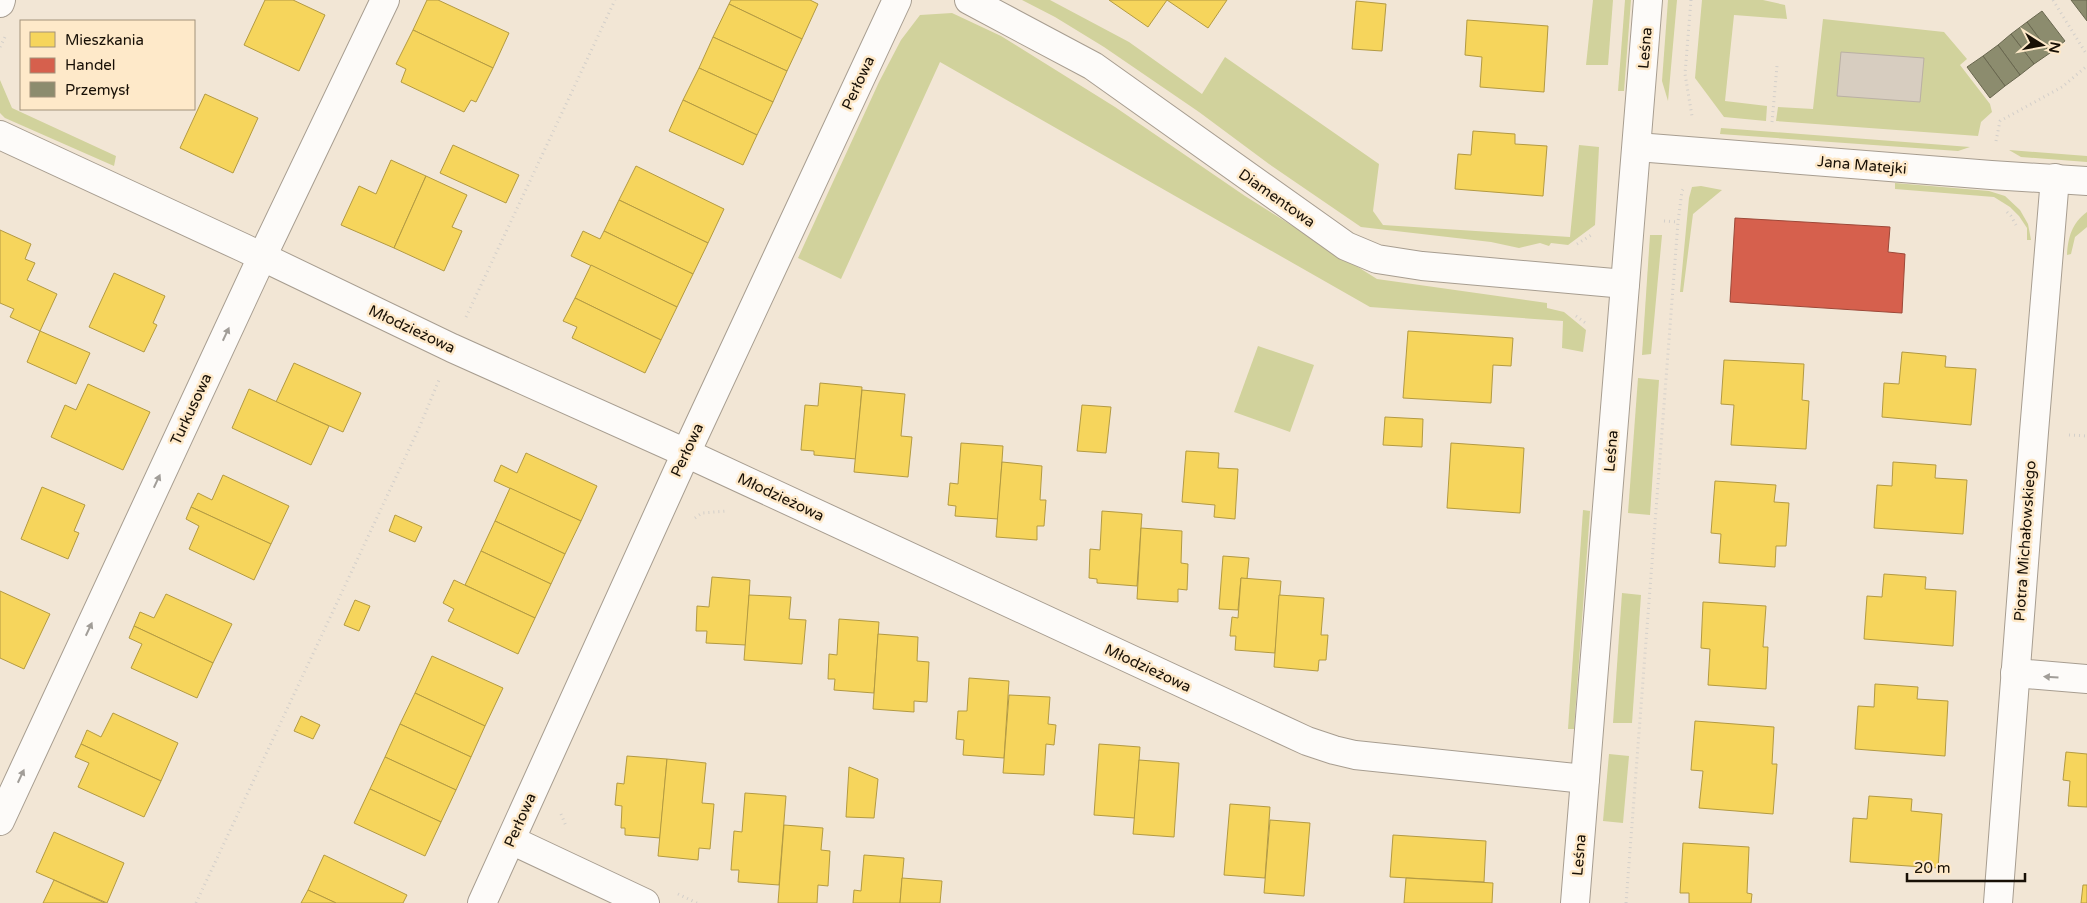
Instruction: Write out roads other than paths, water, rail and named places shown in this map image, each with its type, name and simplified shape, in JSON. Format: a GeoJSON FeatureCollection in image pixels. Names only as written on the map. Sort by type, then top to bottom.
{"type":"FeatureCollection","features":[{"type":"Feature","properties":{"kind":"street","name":"Turkusowa"},"geometry":{"type":"LineString","coordinates":[[0,820],[262,257],[385,0]]}},
{"type":"Feature","properties":{"kind":"street","name":"Perłowa"},"geometry":{"type":"LineString","coordinates":[[482,903],[686,453],[897,0]]}},
{"type":"Feature","properties":{"kind":"street","name":"Diamentowa"},"geometry":{"type":"LineString","coordinates":[[969,0],[1093,66],[1346,246],[1377,259],[1422,266],[1625,284]]}},
{"type":"Feature","properties":{"kind":"street","name":"Leśna"},"geometry":{"type":"LineString","coordinates":[[1575,903],[1648,0]]}},
{"type":"Feature","properties":{"kind":"street","name":"Młodzieżowa"},"geometry":{"type":"LineString","coordinates":[[0,135],[452,348],[686,453],[1307,740],[1355,755],[1585,779]]}},
{"type":"Feature","properties":{"kind":"street","name":"Jana Matejki"},"geometry":{"type":"LineString","coordinates":[[1637,146],[2087,181]]}},
{"type":"Feature","properties":{"kind":"street","name":"Piotra Michałowskiego"},"geometry":{"type":"LineString","coordinates":[[1998,903],[2055,178]]}},
{"type":"Feature","properties":{"kind":"street"},"geometry":{"type":"LineString","coordinates":[[2015,673],[2087,679]]}},
{"type":"Feature","properties":{"kind":"street"},"geometry":{"type":"LineString","coordinates":[[511,840],[645,903]]}}]}
